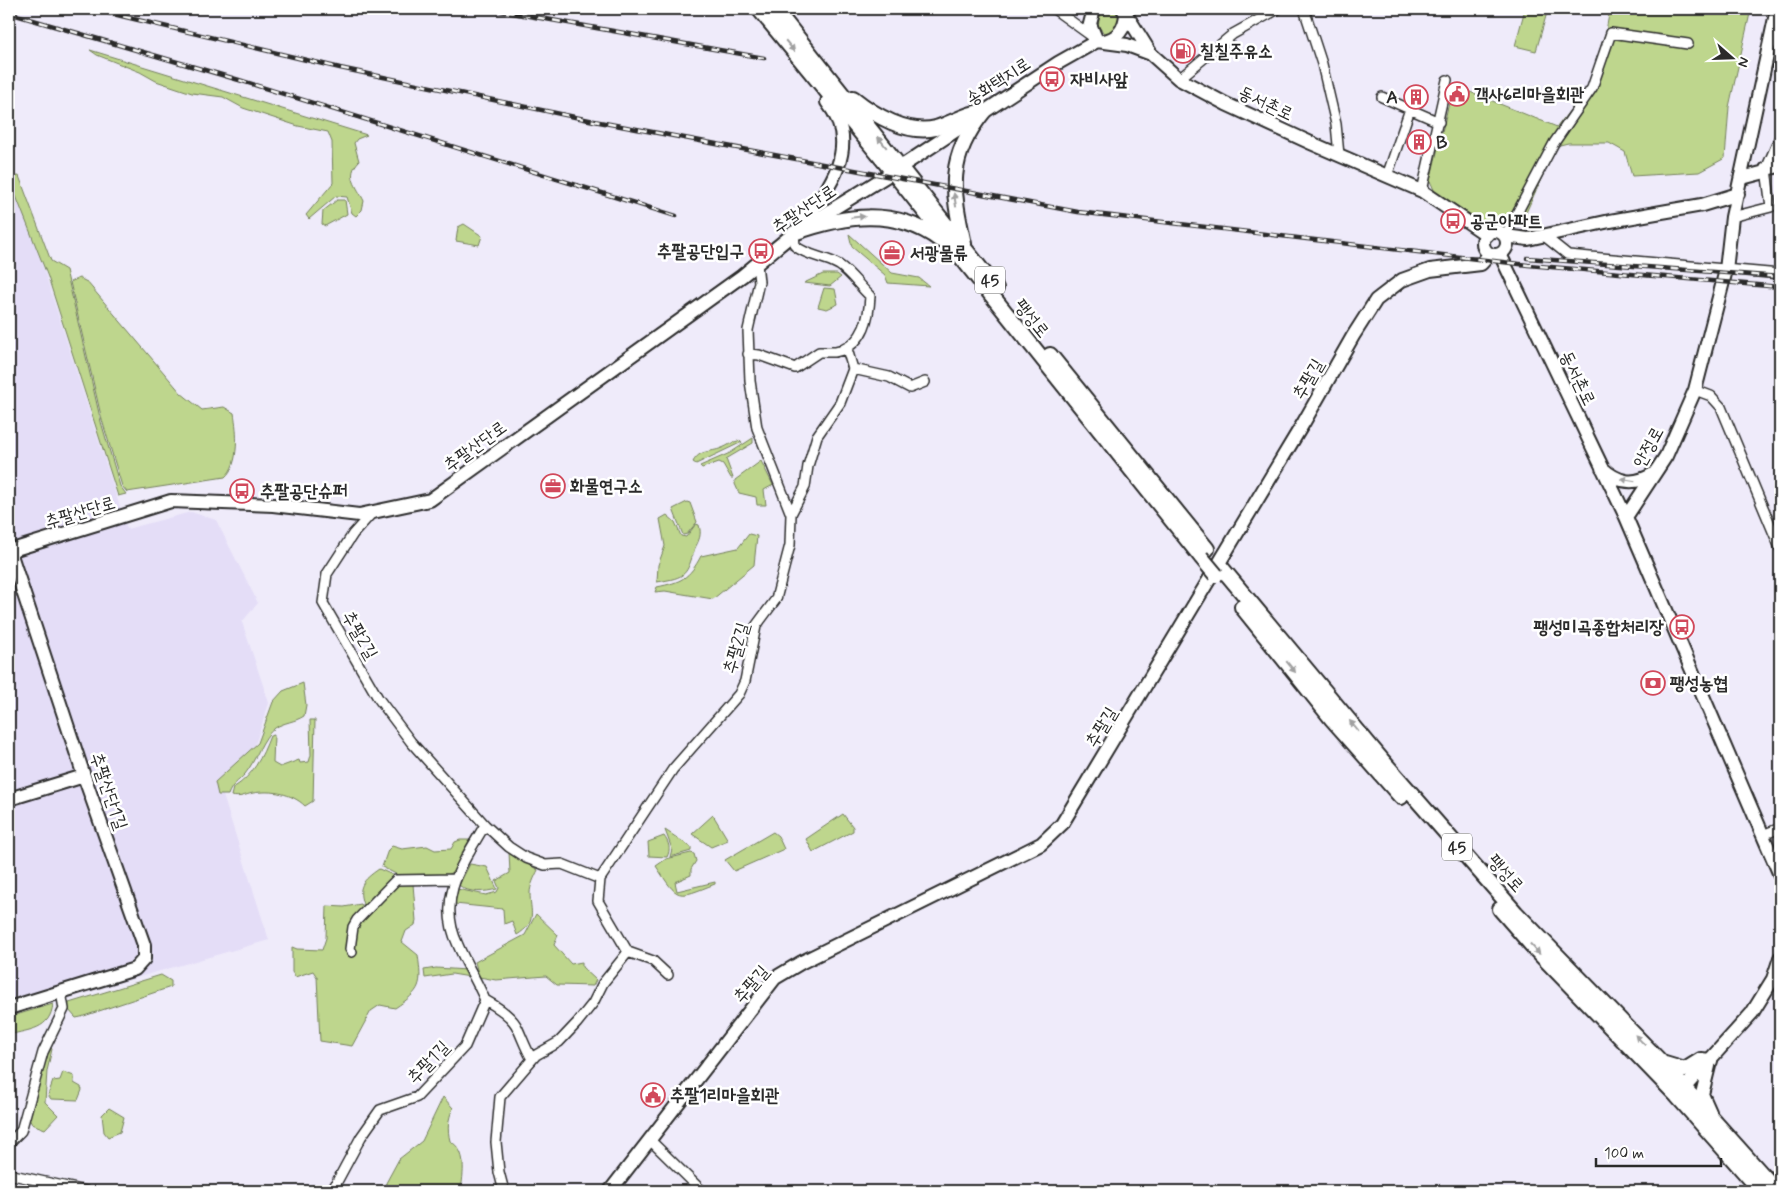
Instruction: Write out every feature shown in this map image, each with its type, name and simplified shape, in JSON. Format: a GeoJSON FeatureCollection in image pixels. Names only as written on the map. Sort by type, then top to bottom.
{"type":"FeatureCollection","features":[{"type":"Feature","properties":{"kind":"main road","name":"팽성로"},"geometry":{"type":"LineString","coordinates":[[758,9],[824,79]]}},
{"type":"Feature","properties":{"kind":"main road","name":"팽성로"},"geometry":{"type":"LineString","coordinates":[[775,9],[824,79],[1204,553],[1332,719],[1534,948],[1681,1092],[1709,1114],[1777,1191]]}},
{"type":"Feature","properties":{"kind":"main road"},"geometry":{"type":"LineString","coordinates":[[824,79],[886,119],[909,127],[936,128],[970,113],[984,111]]}},
{"type":"Feature","properties":{"kind":"main road"},"geometry":{"type":"LineString","coordinates":[[959,248],[953,192],[954,174],[964,143],[984,111]]}},
{"type":"Feature","properties":{"kind":"main road"},"geometry":{"type":"LineString","coordinates":[[794,233],[842,219],[879,217],[914,224],[959,248]]}},
{"type":"Feature","properties":{"kind":"main road","name":"팽성로"},"geometry":{"type":"LineString","coordinates":[[1218,571],[1504,899],[1662,1063],[1681,1092],[1762,1191]]}},
{"type":"Feature","properties":{"kind":"main road"},"geometry":{"type":"LineString","coordinates":[[1662,1063],[1685,1070],[1702,1060],[1710,1061]]}},
{"type":"Feature","properties":{"kind":"street"},"geometry":{"type":"LineString","coordinates":[[1054,9],[1097,40],[1127,46],[1151,54]]}},
{"type":"Feature","properties":{"kind":"street"},"geometry":{"type":"LineString","coordinates":[[1094,9],[1090,24],[1097,40]]}},
{"type":"Feature","properties":{"kind":"street"},"geometry":{"type":"LineString","coordinates":[[1179,79],[1233,34],[1278,9]]}},
{"type":"Feature","properties":{"kind":"street"},"geometry":{"type":"LineString","coordinates":[[1304,9],[1322,64],[1336,124],[1339,155]]}},
{"type":"Feature","properties":{"kind":"street","name":"안정로"},"geometry":{"type":"LineString","coordinates":[[1626,517],[1666,456],[1695,390],[1726,270],[1732,217],[1742,178],[1777,9]]}},
{"type":"Feature","properties":{"kind":"street","name":"송화택지로"},"geometry":{"type":"LineString","coordinates":[[897,169],[1058,62],[1097,40],[1105,41],[1116,36],[1123,30],[1125,11]]}},
{"type":"Feature","properties":{"kind":"street","name":"동서촌로"},"geometry":{"type":"LineString","coordinates":[[1125,11],[1151,54],[1179,79],[1226,104],[1422,191],[1487,235]]}},
{"type":"Feature","properties":{"kind":"street"},"geometry":{"type":"LineString","coordinates":[[1772,32],[1780,46]]}},
{"type":"Feature","properties":{"kind":"street"},"geometry":{"type":"LineString","coordinates":[[1688,44],[1611,33],[1592,88],[1554,143],[1504,235],[1506,246],[1495,254],[1484,247],[1483,240],[1493,231],[1504,235],[1528,239],[1702,206],[1738,194]]}},
{"type":"Feature","properties":{"kind":"street"},"geometry":{"type":"LineString","coordinates":[[824,79],[819,92],[834,111],[840,124],[842,152],[831,182],[816,206],[794,233],[794,246],[806,255],[829,260],[841,266],[870,296],[869,314],[865,327],[855,342],[842,350]]}},
{"type":"Feature","properties":{"kind":"street"},"geometry":{"type":"LineString","coordinates":[[1422,191],[1447,80]]}},
{"type":"Feature","properties":{"kind":"street"},"geometry":{"type":"LineString","coordinates":[[1382,97],[1439,122]]}},
{"type":"Feature","properties":{"kind":"street"},"geometry":{"type":"LineString","coordinates":[[1387,176],[1410,109]]}},
{"type":"Feature","properties":{"kind":"street"},"geometry":{"type":"LineString","coordinates":[[1742,178],[1765,172],[1780,137]]}},
{"type":"Feature","properties":{"kind":"street"},"geometry":{"type":"LineString","coordinates":[[1766,169],[1780,166]]}},
{"type":"Feature","properties":{"kind":"street","name":"추팔산단로"},"geometry":{"type":"LineString","coordinates":[[9,550],[171,501],[273,505],[360,515],[430,500],[757,264],[794,233],[897,169]]}},
{"type":"Feature","properties":{"kind":"street"},"geometry":{"type":"LineString","coordinates":[[1732,217],[1771,207],[1766,169]]}},
{"type":"Feature","properties":{"kind":"street"},"geometry":{"type":"LineString","coordinates":[[1543,235],[1568,255],[1780,274]]}},
{"type":"Feature","properties":{"kind":"street","name":"동서촌로"},"geometry":{"type":"LineString","coordinates":[[1495,254],[1626,517]]}},
{"type":"Feature","properties":{"kind":"street","name":"추팔길"},"geometry":{"type":"LineString","coordinates":[[610,1191],[651,1141],[775,978],[802,962],[1041,844],[1062,824],[1376,300],[1402,280],[1430,270],[1481,264],[1495,254]]}},
{"type":"Feature","properties":{"kind":"street","name":"추팔2길"},"geometry":{"type":"LineString","coordinates":[[372,512],[353,534],[327,574],[323,603],[384,705],[411,742],[485,825],[508,847],[526,858],[545,865],[562,864],[600,879],[673,769],[738,694],[745,681],[756,626],[776,599],[784,575],[790,545],[791,514],[757,428],[748,354],[748,330],[759,282],[757,264]]}},
{"type":"Feature","properties":{"kind":"street"},"geometry":{"type":"LineString","coordinates":[[748,354],[767,357],[795,368],[819,352],[847,349],[854,369],[840,404],[817,436],[808,466],[805,487],[791,514]]}},
{"type":"Feature","properties":{"kind":"street"},"geometry":{"type":"LineString","coordinates":[[854,369],[889,377],[910,388],[925,382]]}},
{"type":"Feature","properties":{"kind":"street"},"geometry":{"type":"LineString","coordinates":[[1695,390],[1710,396],[1721,407],[1780,548]]}},
{"type":"Feature","properties":{"kind":"street"},"geometry":{"type":"LineString","coordinates":[[1601,467],[1607,472],[1629,482],[1641,482],[1655,472]]}},
{"type":"Feature","properties":{"kind":"street"},"geometry":{"type":"LineString","coordinates":[[1626,517],[1780,875]]}},
{"type":"Feature","properties":{"kind":"street","name":"추팔산단1길"},"geometry":{"type":"LineString","coordinates":[[9,550],[84,776],[144,945],[144,959],[135,969],[9,1008]]}},
{"type":"Feature","properties":{"kind":"street"},"geometry":{"type":"LineString","coordinates":[[9,800],[84,776]]}},
{"type":"Feature","properties":{"kind":"street"},"geometry":{"type":"LineString","coordinates":[[485,825],[455,879],[449,898],[449,919],[457,945],[485,1000],[495,1004],[518,1028],[523,1045],[532,1059]]}},
{"type":"Feature","properties":{"kind":"street"},"geometry":{"type":"LineString","coordinates":[[1764,835],[1780,828]]}},
{"type":"Feature","properties":{"kind":"street"},"geometry":{"type":"LineString","coordinates":[[352,952],[350,949],[353,927],[357,920],[396,880],[455,879]]}},
{"type":"Feature","properties":{"kind":"street"},"geometry":{"type":"LineString","coordinates":[[600,879],[598,901],[628,952],[653,961],[668,975]]}},
{"type":"Feature","properties":{"kind":"street"},"geometry":{"type":"LineString","coordinates":[[504,1191],[499,1172],[496,1142],[500,1097],[532,1059],[559,1042],[577,1023],[593,1003],[603,983],[628,952]]}},
{"type":"Feature","properties":{"kind":"street"},"geometry":{"type":"LineString","coordinates":[[1681,1092],[1710,1061],[1762,999],[1773,980],[1780,958]]}},
{"type":"Feature","properties":{"kind":"street"},"geometry":{"type":"LineString","coordinates":[[1762,999],[1773,991],[1780,980]]}},
{"type":"Feature","properties":{"kind":"street"},"geometry":{"type":"LineString","coordinates":[[9,1143],[21,1131],[44,1052],[64,1009],[61,992]]}},
{"type":"Feature","properties":{"kind":"street","name":"추팔1길"},"geometry":{"type":"LineString","coordinates":[[332,1191],[361,1137],[380,1110],[417,1097],[422,1092],[465,1046],[485,1000]]}},
{"type":"Feature","properties":{"kind":"street"},"geometry":{"type":"LineString","coordinates":[[1709,1114],[1710,1111],[1702,1094],[1710,1061]]}},
{"type":"Feature","properties":{"kind":"street"},"geometry":{"type":"LineString","coordinates":[[651,1141],[702,1191]]}},
{"type":"Feature","properties":{"kind":"street"},"geometry":{"type":"LineString","coordinates":[[9,1171],[13,1175],[86,1191]]}},
{"type":"Feature","properties":{"kind":"shaded area"},"geometry":{"type":"Polygon","coordinates":[[[18,189],[127,529],[191,512],[216,520],[258,603],[242,622],[269,703],[254,748],[219,783],[269,940],[9,1014],[9,192],[18,189]]]}},
{"type":"Feature","properties":{"kind":"green space"},"geometry":{"type":"Polygon","coordinates":[[[1101,9],[1117,9],[1122,25],[1111,35],[1104,33],[1098,26],[1101,9]]]}},
{"type":"Feature","properties":{"kind":"green space"},"geometry":{"type":"Polygon","coordinates":[[[1525,9],[1548,9],[1536,51],[1515,46],[1525,9]]]}},
{"type":"Feature","properties":{"kind":"green space"},"geometry":{"type":"Polygon","coordinates":[[[1610,9],[1751,9],[1729,107],[1725,158],[1699,172],[1632,176],[1625,152],[1609,143],[1568,143],[1556,146],[1520,226],[1484,223],[1435,192],[1430,181],[1450,99],[1460,102],[1465,90],[1557,127],[1587,88],[1606,31],[1610,9]]]}},
{"type":"Feature","properties":{"kind":"green space"},"geometry":{"type":"Polygon","coordinates":[[[90,50],[367,135],[357,139],[354,143],[359,161],[353,171],[353,176],[364,201],[362,210],[356,216],[352,213],[347,197],[336,196],[309,219],[306,215],[333,183],[332,142],[328,132],[298,126],[243,108],[223,97],[192,93],[156,81],[140,72],[97,55],[90,50]]]}},
{"type":"Feature","properties":{"kind":"green space"},"geometry":{"type":"Polygon","coordinates":[[[19,176],[51,261],[66,270],[101,422],[120,486],[126,494],[118,496],[48,277],[16,196],[9,196],[9,177],[19,176]]]}},
{"type":"Feature","properties":{"kind":"green space"},"geometry":{"type":"Polygon","coordinates":[[[337,200],[345,200],[347,214],[325,226],[322,224],[323,211],[337,200]]]}},
{"type":"Feature","properties":{"kind":"green space"},"geometry":{"type":"Polygon","coordinates":[[[464,224],[482,236],[479,245],[456,241],[458,227],[464,224]]]}},
{"type":"Feature","properties":{"kind":"green space"},"geometry":{"type":"Polygon","coordinates":[[[849,234],[892,273],[919,278],[929,286],[888,283],[885,275],[852,247],[849,234]]]}},
{"type":"Feature","properties":{"kind":"green space"},"geometry":{"type":"Polygon","coordinates":[[[823,274],[837,274],[841,277],[830,286],[804,283],[823,274]]]}},
{"type":"Feature","properties":{"kind":"green space"},"geometry":{"type":"Polygon","coordinates":[[[79,278],[87,282],[181,393],[202,410],[224,407],[234,413],[236,429],[235,456],[230,471],[225,477],[127,492],[122,486],[102,420],[70,282],[79,278]]]}},
{"type":"Feature","properties":{"kind":"green space"},"geometry":{"type":"Polygon","coordinates":[[[824,288],[835,289],[838,304],[827,309],[818,307],[824,288]]]}},
{"type":"Feature","properties":{"kind":"green space"},"geometry":{"type":"Polygon","coordinates":[[[753,438],[753,443],[726,459],[733,478],[731,478],[723,464],[719,462],[702,468],[700,466],[730,453],[753,438]]]}},
{"type":"Feature","properties":{"kind":"green space"},"geometry":{"type":"Polygon","coordinates":[[[738,441],[742,442],[696,464],[693,462],[702,453],[718,450],[738,441]]]}},
{"type":"Feature","properties":{"kind":"green space"},"geometry":{"type":"Polygon","coordinates":[[[761,461],[773,485],[764,490],[766,505],[757,505],[756,497],[739,493],[735,484],[735,480],[761,461]]]}},
{"type":"Feature","properties":{"kind":"green space"},"geometry":{"type":"Polygon","coordinates":[[[687,502],[690,503],[697,522],[687,534],[683,535],[673,509],[687,502]]]}},
{"type":"Feature","properties":{"kind":"green space"},"geometry":{"type":"Polygon","coordinates":[[[667,515],[675,522],[681,536],[686,537],[696,524],[699,525],[700,535],[684,574],[674,579],[657,582],[658,565],[665,546],[660,519],[667,515]]]}},
{"type":"Feature","properties":{"kind":"green space"},"geometry":{"type":"Polygon","coordinates":[[[749,534],[757,536],[754,565],[713,599],[665,591],[655,592],[657,587],[678,581],[688,575],[701,556],[738,548],[749,534]]]}},
{"type":"Feature","properties":{"kind":"green space"},"geometry":{"type":"Polygon","coordinates":[[[303,683],[306,705],[304,716],[278,726],[270,732],[249,769],[233,786],[228,795],[218,795],[215,782],[258,743],[273,702],[283,691],[303,683]]]}},
{"type":"Feature","properties":{"kind":"green space"},"geometry":{"type":"Polygon","coordinates":[[[310,720],[315,720],[313,801],[305,806],[288,795],[267,792],[231,796],[233,788],[246,778],[256,765],[270,736],[274,735],[273,763],[280,767],[299,760],[300,763],[309,762],[311,755],[310,720]]]}},
{"type":"Feature","properties":{"kind":"green space"},"geometry":{"type":"Polygon","coordinates":[[[843,814],[853,827],[853,831],[813,852],[806,839],[843,814]]]}},
{"type":"Feature","properties":{"kind":"green space"},"geometry":{"type":"Polygon","coordinates":[[[713,815],[728,840],[711,847],[692,834],[713,815]]]}},
{"type":"Feature","properties":{"kind":"green space"},"geometry":{"type":"Polygon","coordinates":[[[665,830],[691,847],[691,851],[670,857],[672,849],[665,830]]]}},
{"type":"Feature","properties":{"kind":"green space"},"geometry":{"type":"Polygon","coordinates":[[[773,832],[778,836],[784,849],[734,871],[725,860],[773,832]]]}},
{"type":"Feature","properties":{"kind":"green space"},"geometry":{"type":"Polygon","coordinates":[[[664,836],[669,846],[667,857],[649,856],[648,842],[664,836]]]}},
{"type":"Feature","properties":{"kind":"green space"},"geometry":{"type":"Polygon","coordinates":[[[470,840],[453,872],[446,876],[398,875],[382,867],[388,850],[392,846],[402,849],[427,846],[435,850],[451,849],[455,842],[470,840]]]}},
{"type":"Feature","properties":{"kind":"green space"},"geometry":{"type":"Polygon","coordinates":[[[509,852],[538,870],[530,890],[530,921],[528,926],[517,935],[512,921],[504,924],[503,909],[455,904],[457,889],[486,895],[497,892],[499,888],[496,881],[510,873],[509,852]]]}},
{"type":"Feature","properties":{"kind":"green space"},"geometry":{"type":"Polygon","coordinates":[[[691,853],[694,854],[696,861],[691,869],[691,875],[675,882],[677,891],[715,882],[715,884],[693,892],[680,894],[669,886],[656,866],[666,859],[691,853]]]}},
{"type":"Feature","properties":{"kind":"green space"},"geometry":{"type":"Polygon","coordinates":[[[470,864],[487,867],[497,889],[472,891],[459,885],[470,864]]]}},
{"type":"Feature","properties":{"kind":"green space"},"geometry":{"type":"Polygon","coordinates":[[[379,869],[395,876],[364,907],[361,894],[362,885],[379,869]]]}},
{"type":"Feature","properties":{"kind":"green space"},"geometry":{"type":"Polygon","coordinates":[[[397,884],[413,884],[416,921],[415,925],[406,931],[402,942],[418,955],[420,980],[418,986],[411,996],[395,1008],[380,1005],[371,1011],[352,1046],[320,1041],[317,977],[313,971],[295,977],[292,972],[292,947],[322,950],[326,938],[327,906],[344,907],[361,904],[364,909],[397,884]]]}},
{"type":"Feature","properties":{"kind":"green space"},"geometry":{"type":"Polygon","coordinates":[[[536,914],[558,935],[554,945],[571,964],[582,962],[582,967],[596,980],[593,986],[557,985],[546,976],[496,980],[479,977],[475,962],[525,935],[536,914]]]}},
{"type":"Feature","properties":{"kind":"green space"},"geometry":{"type":"Polygon","coordinates":[[[436,968],[467,970],[470,977],[452,974],[425,978],[424,970],[436,968]]]}},
{"type":"Feature","properties":{"kind":"green space"},"geometry":{"type":"Polygon","coordinates":[[[161,975],[171,981],[171,987],[81,1017],[76,1018],[68,1009],[69,1003],[161,975]]]}},
{"type":"Feature","properties":{"kind":"green space"},"geometry":{"type":"Polygon","coordinates":[[[53,1004],[48,1019],[43,1024],[9,1035],[9,1017],[53,1004]]]}},
{"type":"Feature","properties":{"kind":"green space"},"geometry":{"type":"Polygon","coordinates":[[[50,1047],[52,1049],[47,1071],[45,1102],[58,1115],[45,1129],[32,1124],[29,1119],[47,1051],[50,1047]]]}},
{"type":"Feature","properties":{"kind":"green space"},"geometry":{"type":"Polygon","coordinates":[[[63,1072],[74,1076],[74,1083],[81,1087],[82,1090],[78,1100],[51,1099],[48,1095],[53,1081],[60,1080],[63,1072]]]}},
{"type":"Feature","properties":{"kind":"green space"},"geometry":{"type":"Polygon","coordinates":[[[443,1097],[453,1108],[448,1132],[450,1141],[456,1145],[462,1157],[461,1191],[389,1191],[386,1183],[399,1159],[422,1141],[443,1097]]]}},
{"type":"Feature","properties":{"kind":"green space"},"geometry":{"type":"Polygon","coordinates":[[[109,1108],[124,1117],[120,1132],[108,1137],[104,1132],[102,1115],[109,1108]]]}},
{"type":"Feature","properties":{"kind":"railway"},"geometry":{"type":"LineString","coordinates":[[92,9],[340,68],[594,121],[1078,212],[1528,265],[1780,287]]}},
{"type":"Feature","properties":{"kind":"railway"},"geometry":{"type":"LineString","coordinates":[[490,9],[764,58]]}},
{"type":"Feature","properties":{"kind":"railway"},"geometry":{"type":"LineString","coordinates":[[9,13],[239,80],[676,216]]}},
{"type":"Feature","properties":{"kind":"railway"},"geometry":{"type":"LineString","coordinates":[[1527,258],[1780,277]]}},
{"type":"Feature","properties":{"kind":"place","name":"칠칠주유소"},"geometry":{"type":"Point","coordinates":[1183,51]}},
{"type":"Feature","properties":{"kind":"place","name":"자비사앞"},"geometry":{"type":"Point","coordinates":[1052,79]}},
{"type":"Feature","properties":{"kind":"place","name":"객사6리마을회관"},"geometry":{"type":"Point","coordinates":[1457,94]}},
{"type":"Feature","properties":{"kind":"place","name":"A"},"geometry":{"type":"Point","coordinates":[1416,97]}},
{"type":"Feature","properties":{"kind":"place","name":"B"},"geometry":{"type":"Point","coordinates":[1419,142]}},
{"type":"Feature","properties":{"kind":"place","name":"공군아파트"},"geometry":{"type":"Point","coordinates":[1453,221]}},
{"type":"Feature","properties":{"kind":"place","name":"추팔공단입구"},"geometry":{"type":"Point","coordinates":[761,251]}},
{"type":"Feature","properties":{"kind":"place","name":"서광물류"},"geometry":{"type":"Point","coordinates":[892,253]}},
{"type":"Feature","properties":{"kind":"place","name":"화물연구소"},"geometry":{"type":"Point","coordinates":[553,486]}},
{"type":"Feature","properties":{"kind":"place","name":"추팔공단슈퍼"},"geometry":{"type":"Point","coordinates":[242,491]}},
{"type":"Feature","properties":{"kind":"place","name":"팽성미곡종합처리장"},"geometry":{"type":"Point","coordinates":[1682,627]}},
{"type":"Feature","properties":{"kind":"place","name":"팽성농협"},"geometry":{"type":"Point","coordinates":[1653,683]}},
{"type":"Feature","properties":{"kind":"place","name":"추팔1리마을회관"},"geometry":{"type":"Point","coordinates":[653,1095]}}]}
